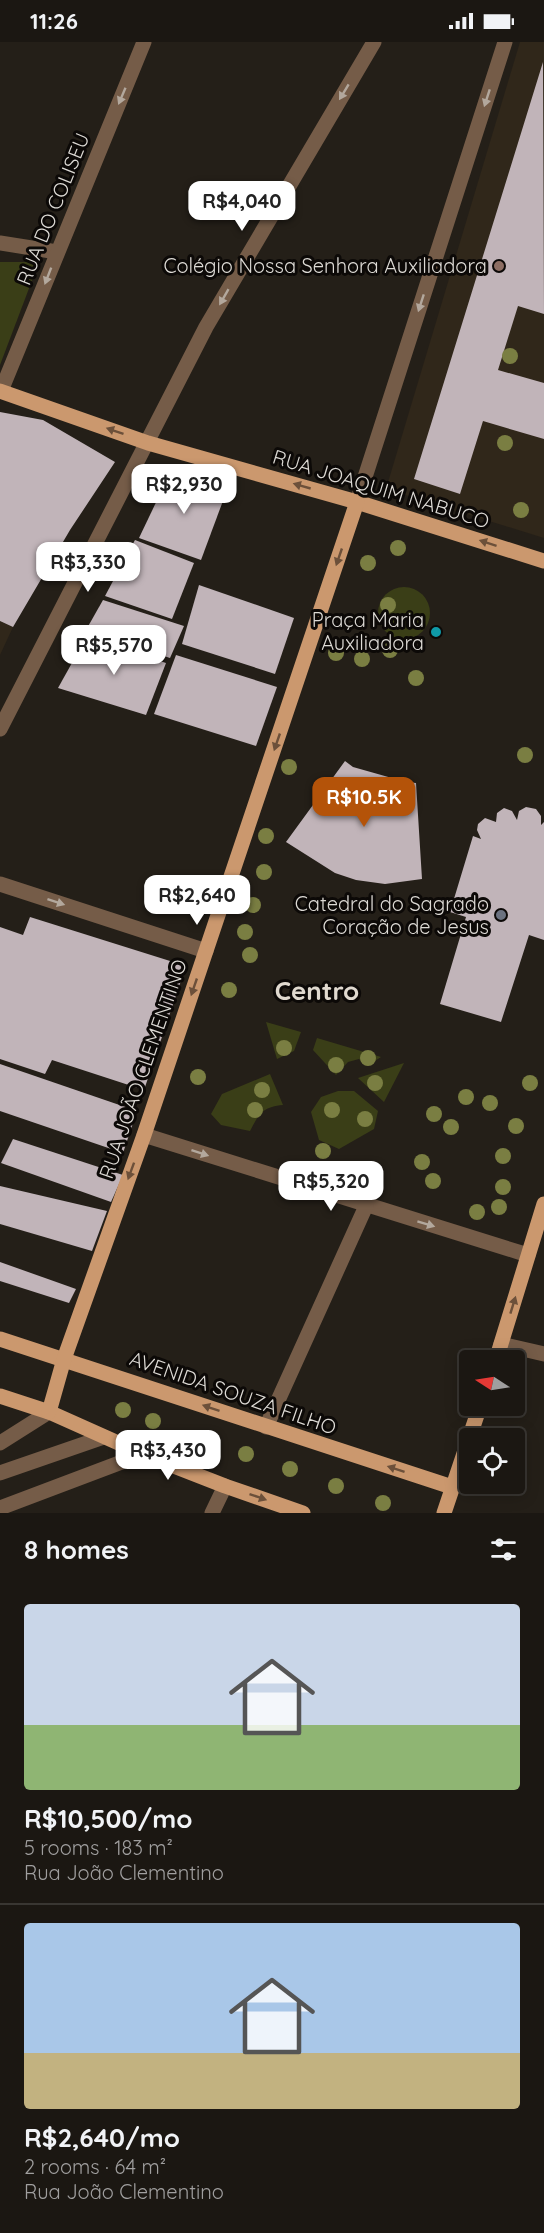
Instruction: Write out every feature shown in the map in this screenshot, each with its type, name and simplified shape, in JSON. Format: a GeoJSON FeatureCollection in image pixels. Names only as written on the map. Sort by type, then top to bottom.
{"type":"FeatureCollection","features":[{"type":"Feature","properties":{"kind":"main road","name":"RUA JOAQUIM NABUCO"},"geometry":{"type":"LineString","coordinates":[[1,391],[148,443],[357,502],[544,561]]}},
{"type":"Feature","properties":{"kind":"main road","name":"RUA JOÃO CLEMENTINO"},"geometry":{"type":"LineString","coordinates":[[49,1412],[64,1359],[144,1135],[357,502]]}},
{"type":"Feature","properties":{"kind":"main road"},"geometry":{"type":"LineString","coordinates":[[499,1350],[544,1204]]}},
{"type":"Feature","properties":{"kind":"main road","name":"AVENIDA SOUZA FILHO"},"geometry":{"type":"LineString","coordinates":[[0,1339],[452,1487]]}},
{"type":"Feature","properties":{"kind":"main road"},"geometry":{"type":"LineString","coordinates":[[0,1396],[49,1412],[143,1454],[225,1486],[303,1513]]}},
{"type":"Feature","properties":{"kind":"main road"},"geometry":{"type":"LineString","coordinates":[[444,1513],[477,1416]]}},
{"type":"Feature","properties":{"kind":"street","name":"RUA DO COLISEU"},"geometry":{"type":"LineString","coordinates":[[1,391],[144,42]]}},
{"type":"Feature","properties":{"kind":"street"},"geometry":{"type":"LineString","coordinates":[[0,729],[206,327],[374,42]]}},
{"type":"Feature","properties":{"kind":"street"},"geometry":{"type":"LineString","coordinates":[[357,502],[505,42]]}},
{"type":"Feature","properties":{"kind":"street"},"geometry":{"type":"LineString","coordinates":[[0,243],[57,252]]}},
{"type":"Feature","properties":{"kind":"street"},"geometry":{"type":"LineString","coordinates":[[0,884],[206,951]]}},
{"type":"Feature","properties":{"kind":"street"},"geometry":{"type":"LineString","coordinates":[[144,1135],[528,1255]]}},
{"type":"Feature","properties":{"kind":"street"},"geometry":{"type":"LineString","coordinates":[[266,1427],[366,1206]]}},
{"type":"Feature","properties":{"kind":"street"},"geometry":{"type":"LineString","coordinates":[[501,1344],[544,1354]]}},
{"type":"Feature","properties":{"kind":"street"},"geometry":{"type":"LineString","coordinates":[[0,1443],[49,1412]]}},
{"type":"Feature","properties":{"kind":"street"},"geometry":{"type":"LineString","coordinates":[[0,1473],[104,1437]]}},
{"type":"Feature","properties":{"kind":"street"},"geometry":{"type":"LineString","coordinates":[[0,1508],[143,1454]]}},
{"type":"Feature","properties":{"kind":"street"},"geometry":{"type":"LineString","coordinates":[[212,1513],[225,1486]]}},
{"type":"Feature","properties":{"kind":"shaded area","name":"Colégio Nossa Senhora Auxiliadora"},"geometry":{"type":"Polygon","coordinates":[[[520,42],[544,42],[544,538],[386,489],[520,42]]]}},
{"type":"Feature","properties":{"kind":"shaded area"},"geometry":{"type":"Polygon","coordinates":[[[0,621],[13,627],[0,655],[0,621]]]}},
{"type":"Feature","properties":{"kind":"green space"},"geometry":{"type":"Polygon","coordinates":[[[0,262],[39,262],[0,365],[0,262]]]}},
{"type":"Feature","properties":{"kind":"green space"},"geometry":{"type":"Polygon","coordinates":[[[404,587],[414,589],[422,595],[428,603],[430,613],[428,623],[422,631],[414,637],[404,639],[394,637],[386,631],[380,623],[378,613],[380,603],[386,595],[394,589],[404,587]]]}},
{"type":"Feature","properties":{"kind":"green space"},"geometry":{"type":"Polygon","coordinates":[[[266,1022],[301,1032],[294,1051],[277,1059],[266,1022]]]}},
{"type":"Feature","properties":{"kind":"green space"},"geometry":{"type":"Polygon","coordinates":[[[317,1038],[381,1057],[367,1066],[359,1059],[348,1062],[336,1075],[313,1050],[317,1038]]]}},
{"type":"Feature","properties":{"kind":"green space"},"geometry":{"type":"Polygon","coordinates":[[[404,1063],[384,1102],[358,1078],[404,1063]]]}},
{"type":"Feature","properties":{"kind":"green space"},"geometry":{"type":"Polygon","coordinates":[[[270,1074],[283,1105],[262,1112],[250,1131],[221,1125],[211,1114],[222,1094],[270,1074]]]}},
{"type":"Feature","properties":{"kind":"green space"},"geometry":{"type":"Polygon","coordinates":[[[338,1091],[354,1091],[378,1111],[374,1129],[339,1149],[319,1140],[311,1112],[321,1097],[338,1091]]]}},
{"type":"Feature","properties":{"kind":"building"},"geometry":{"type":"Polygon","coordinates":[[[543,62],[544,314],[518,306],[498,370],[544,383],[544,439],[483,421],[460,494],[414,479],[543,62]]]}},
{"type":"Feature","properties":{"kind":"building"},"geometry":{"type":"Polygon","coordinates":[[[0,412],[43,420],[115,462],[70,530],[13,627],[0,621],[0,412]]]}},
{"type":"Feature","properties":{"kind":"building"},"geometry":{"type":"Polygon","coordinates":[[[171,471],[227,490],[201,560],[139,538],[171,471]]]}},
{"type":"Feature","properties":{"kind":"building"},"geometry":{"type":"Polygon","coordinates":[[[135,540],[194,563],[172,619],[105,596],[135,540]]]}},
{"type":"Feature","properties":{"kind":"building"},"geometry":{"type":"Polygon","coordinates":[[[199,585],[294,618],[275,674],[182,644],[199,585]]]}},
{"type":"Feature","properties":{"kind":"building"},"geometry":{"type":"Polygon","coordinates":[[[103,600],[184,626],[170,658],[86,630],[103,600]]]}},
{"type":"Feature","properties":{"kind":"building"},"geometry":{"type":"Polygon","coordinates":[[[87,636],[166,663],[146,715],[58,688],[87,636]]]}},
{"type":"Feature","properties":{"kind":"building"},"geometry":{"type":"Polygon","coordinates":[[[176,655],[277,687],[256,746],[154,714],[176,655]]]}},
{"type":"Feature","properties":{"kind":"building"},"geometry":{"type":"Polygon","coordinates":[[[345,761],[353,767],[416,783],[422,879],[385,884],[356,880],[335,873],[286,842],[345,761]]]}},
{"type":"Feature","properties":{"kind":"building","name":"Catedral do Sagrado Coração de Jesus"},"geometry":{"type":"Polygon","coordinates":[[[526,807],[536,809],[541,816],[541,825],[544,822],[544,940],[529,935],[501,1022],[440,1004],[466,917],[450,912],[473,836],[481,839],[477,830],[478,824],[485,818],[496,822],[497,813],[504,808],[512,811],[517,820],[519,811],[526,807]]]}},
{"type":"Feature","properties":{"kind":"building"},"geometry":{"type":"Polygon","coordinates":[[[30,917],[186,966],[144,1090],[52,1060],[45,1074],[0,1059],[0,927],[23,935],[30,917]]]}},
{"type":"Feature","properties":{"kind":"building"},"geometry":{"type":"Polygon","coordinates":[[[0,1064],[137,1111],[123,1153],[0,1111],[0,1064]]]}},
{"type":"Feature","properties":{"kind":"building"},"geometry":{"type":"Polygon","coordinates":[[[13,1139],[123,1175],[111,1202],[1,1163],[13,1139]]]}},
{"type":"Feature","properties":{"kind":"building"},"geometry":{"type":"Polygon","coordinates":[[[0,1186],[107,1211],[92,1251],[0,1224],[0,1186]]]}},
{"type":"Feature","properties":{"kind":"building"},"geometry":{"type":"Polygon","coordinates":[[[0,1262],[76,1289],[69,1303],[0,1281],[0,1262]]]}},
{"type":"Feature","properties":{"kind":"place","name":"Colégio Nossa Senhora Auxiliadora"},"geometry":{"type":"Point","coordinates":[499,266]}},
{"type":"Feature","properties":{"kind":"place","name":"Praça Maria Auxiliadora"},"geometry":{"type":"Point","coordinates":[436,632]}},
{"type":"Feature","properties":{"kind":"place","name":"Catedral do Sagrado Coração de Jesus"},"geometry":{"type":"Point","coordinates":[501,915]}},
{"type":"Feature","properties":{"kind":"district","name":"Centro"},"geometry":{"type":"Point","coordinates":[317,991]}}]}
